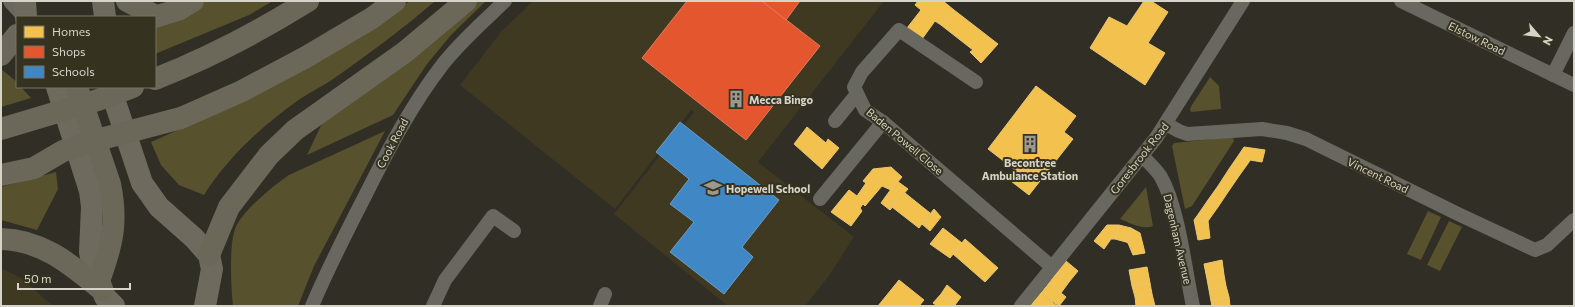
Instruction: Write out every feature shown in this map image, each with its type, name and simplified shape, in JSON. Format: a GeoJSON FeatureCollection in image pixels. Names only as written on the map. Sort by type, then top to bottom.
{"type":"FeatureCollection","features":[{"type":"Feature","properties":{"kind":"highway"},"geometry":{"type":"LineString","coordinates":[[127,1],[154,16]]}},
{"type":"Feature","properties":{"kind":"highway"},"geometry":{"type":"LineString","coordinates":[[156,17],[180,9],[193,1]]}},
{"type":"Feature","properties":{"kind":"highway"},"geometry":{"type":"LineString","coordinates":[[157,78],[222,48],[279,19],[308,1]]}},
{"type":"Feature","properties":{"kind":"highway"},"geometry":{"type":"LineString","coordinates":[[1,175],[34,168],[63,151],[181,118],[242,91],[300,60],[372,18],[395,1]]}},
{"type":"Feature","properties":{"kind":"highway"},"geometry":{"type":"LineString","coordinates":[[209,255],[229,207],[269,155],[295,130],[405,52],[466,1]]}},
{"type":"Feature","properties":{"kind":"highway"},"geometry":{"type":"LineString","coordinates":[[1,55],[16,36]]}},
{"type":"Feature","properties":{"kind":"highway"},"geometry":{"type":"LineString","coordinates":[[1,239],[27,243],[56,254],[105,292],[112,243],[114,201],[110,184],[78,88]]}},
{"type":"Feature","properties":{"kind":"highway"},"geometry":{"type":"LineString","coordinates":[[7,127],[98,100],[130,88]]}},
{"type":"Feature","properties":{"kind":"main road"},"geometry":{"type":"LineString","coordinates":[[103,1],[105,16]]}},
{"type":"Feature","properties":{"kind":"main road"},"geometry":{"type":"LineString","coordinates":[[57,88],[90,191],[92,207],[90,252],[92,262],[105,292]]}},
{"type":"Feature","properties":{"kind":"main road"},"geometry":{"type":"LineString","coordinates":[[110,88],[142,183],[159,207],[194,238],[209,255],[212,270],[203,301]]}},
{"type":"Feature","properties":{"kind":"street","name":"Cook Road"},"geometry":{"type":"LineString","coordinates":[[312,306],[322,281],[370,185],[398,130],[417,99],[444,63],[475,29],[505,1]]}},
{"type":"Feature","properties":{"kind":"street","name":"Goresbrook Road"},"geometry":{"type":"LineString","coordinates":[[1021,306],[1143,156],[1166,124],[1243,1]]}},
{"type":"Feature","properties":{"kind":"street","name":"Elstow Road"},"geometry":{"type":"LineString","coordinates":[[1401,1],[1424,6],[1574,85]]}},
{"type":"Feature","properties":{"kind":"street"},"geometry":{"type":"LineString","coordinates":[[835,121],[857,94],[854,87],[862,72],[899,30],[976,82]]}},
{"type":"Feature","properties":{"kind":"street"},"geometry":{"type":"LineString","coordinates":[[1553,75],[1574,33]]}},
{"type":"Feature","properties":{"kind":"street","name":"Baden Powell Close"},"geometry":{"type":"LineString","coordinates":[[857,94],[866,110],[883,122],[1052,267]]}},
{"type":"Feature","properties":{"kind":"street"},"geometry":{"type":"LineString","coordinates":[[820,199],[883,122]]}},
{"type":"Feature","properties":{"kind":"street","name":"Vincent Road"},"geometry":{"type":"LineString","coordinates":[[1166,124],[1187,134],[1262,129],[1287,133],[1306,139],[1458,214],[1536,250],[1547,245],[1574,220]]}},
{"type":"Feature","properties":{"kind":"street","name":"Dagenham Avenue"},"geometry":{"type":"LineString","coordinates":[[1143,156],[1154,168],[1167,191],[1176,222],[1193,306]]}},
{"type":"Feature","properties":{"kind":"street"},"geometry":{"type":"LineString","coordinates":[[433,306],[445,280],[493,216],[514,231]]}},
{"type":"Feature","properties":{"kind":"shaded area"},"geometry":{"type":"Polygon","coordinates":[[[205,1],[273,1],[249,15],[156,54],[156,28],[178,18],[181,10],[205,1]]]}},
{"type":"Feature","properties":{"kind":"shaded area"},"geometry":{"type":"Polygon","coordinates":[[[410,1],[435,1],[399,31],[361,59],[332,80],[286,109],[247,142],[213,181],[204,195],[179,185],[161,165],[151,142],[248,99],[325,56],[410,1]]]}},
{"type":"Feature","properties":{"kind":"shaded area"},"geometry":{"type":"Polygon","coordinates":[[[469,1],[486,1],[451,35],[427,64],[393,115],[307,155],[326,115],[469,1]]]}},
{"type":"Feature","properties":{"kind":"shaded area"},"geometry":{"type":"Polygon","coordinates":[[[533,1],[884,1],[758,162],[854,237],[828,277],[805,306],[728,306],[614,214],[694,112],[691,110],[615,209],[460,85],[501,32],[533,1]]]}},
{"type":"Feature","properties":{"kind":"shaded area"},"geometry":{"type":"Polygon","coordinates":[[[1,69],[16,81],[16,88],[22,88],[31,98],[1,107],[1,69]]]}},
{"type":"Feature","properties":{"kind":"shaded area"},"geometry":{"type":"Polygon","coordinates":[[[1210,77],[1219,86],[1221,109],[1191,112],[1190,109],[1192,105],[1210,77]]]}},
{"type":"Feature","properties":{"kind":"shaded area"},"geometry":{"type":"Polygon","coordinates":[[[385,131],[314,266],[298,306],[233,306],[231,256],[233,236],[238,222],[244,215],[267,192],[289,175],[385,131]]]}},
{"type":"Feature","properties":{"kind":"shaded area"},"geometry":{"type":"Polygon","coordinates":[[[1233,137],[1234,141],[1192,206],[1185,209],[1172,146],[1174,143],[1233,137]]]}},
{"type":"Feature","properties":{"kind":"shaded area"},"geometry":{"type":"Polygon","coordinates":[[[56,172],[58,189],[37,230],[1,220],[1,187],[56,172]]]}},
{"type":"Feature","properties":{"kind":"shaded area"},"geometry":{"type":"Polygon","coordinates":[[[1146,187],[1153,226],[1140,227],[1120,219],[1146,187]]]}},
{"type":"Feature","properties":{"kind":"shaded area"},"geometry":{"type":"Polygon","coordinates":[[[1428,211],[1441,217],[1421,260],[1407,254],[1428,211]]]}},
{"type":"Feature","properties":{"kind":"shaded area"},"geometry":{"type":"Polygon","coordinates":[[[1449,221],[1462,227],[1440,271],[1427,265],[1449,221]]]}},
{"type":"Feature","properties":{"kind":"shaded area"},"geometry":{"type":"Polygon","coordinates":[[[1,268],[21,278],[53,306],[1,306],[1,268]]]}},
{"type":"Feature","properties":{"kind":"building: Homes"},"geometry":{"type":"Polygon","coordinates":[[[918,1],[943,1],[954,10],[941,25],[935,21],[922,39],[907,28],[921,10],[915,5],[918,1]]]}},
{"type":"Feature","properties":{"kind":"building: Homes"},"geometry":{"type":"Polygon","coordinates":[[[1144,1],[1151,1],[1168,12],[1148,43],[1165,53],[1145,85],[1090,48],[1109,17],[1127,26],[1144,1]]]}},
{"type":"Feature","properties":{"kind":"building: Homes"},"geometry":{"type":"Polygon","coordinates":[[[954,10],[998,44],[981,63],[970,52],[973,50],[941,25],[954,10]]]}},
{"type":"Feature","properties":{"kind":"building: Homes","name":"Becontree Ambulance Station"},"geometry":{"type":"Polygon","coordinates":[[[1036,86],[1076,116],[1064,132],[1073,139],[1029,195],[1007,178],[1014,169],[988,149],[1036,86]]]}},
{"type":"Feature","properties":{"kind":"building: Homes"},"geometry":{"type":"Polygon","coordinates":[[[807,127],[826,143],[828,139],[839,148],[822,169],[794,144],[807,127]]]}},
{"type":"Feature","properties":{"kind":"building: Homes"},"geometry":{"type":"Polygon","coordinates":[[[1244,147],[1265,150],[1262,162],[1250,160],[1249,162],[1240,153],[1244,147]]]}},
{"type":"Feature","properties":{"kind":"building: Homes"},"geometry":{"type":"Polygon","coordinates":[[[1240,153],[1249,162],[1239,176],[1229,169],[1240,153]]]}},
{"type":"Feature","properties":{"kind":"building: Homes"},"geometry":{"type":"Polygon","coordinates":[[[891,167],[902,177],[891,190],[882,186],[865,206],[863,204],[860,208],[862,211],[851,226],[831,212],[849,190],[857,196],[866,183],[863,181],[873,169],[891,167]]]}},
{"type":"Feature","properties":{"kind":"building: Homes"},"geometry":{"type":"Polygon","coordinates":[[[1229,169],[1239,176],[1228,192],[1218,186],[1229,169]]]}},
{"type":"Feature","properties":{"kind":"building: Homes"},"geometry":{"type":"Polygon","coordinates":[[[897,181],[908,189],[895,204],[886,196],[897,181]]]}},
{"type":"Feature","properties":{"kind":"building: Homes"},"geometry":{"type":"Polygon","coordinates":[[[1218,186],[1228,192],[1218,207],[1208,200],[1218,186]]]}},
{"type":"Feature","properties":{"kind":"building: Homes"},"geometry":{"type":"Polygon","coordinates":[[[905,193],[930,213],[919,228],[892,207],[905,193]]]}},
{"type":"Feature","properties":{"kind":"building: Homes"},"geometry":{"type":"Polygon","coordinates":[[[886,196],[895,204],[890,210],[881,203],[886,196]]]}},
{"type":"Feature","properties":{"kind":"building: Homes"},"geometry":{"type":"Polygon","coordinates":[[[1208,200],[1218,207],[1208,221],[1203,221],[1197,216],[1208,200]]]}},
{"type":"Feature","properties":{"kind":"building: Homes"},"geometry":{"type":"Polygon","coordinates":[[[934,209],[941,217],[930,231],[922,224],[934,209]]]}},
{"type":"Feature","properties":{"kind":"building: Homes"},"geometry":{"type":"Polygon","coordinates":[[[1197,216],[1203,221],[1208,221],[1210,238],[1198,240],[1194,220],[1197,216]]]}},
{"type":"Feature","properties":{"kind":"building: Homes"},"geometry":{"type":"Polygon","coordinates":[[[1107,225],[1119,225],[1115,239],[1111,239],[1104,249],[1094,241],[1107,225]]]}},
{"type":"Feature","properties":{"kind":"building: Homes"},"geometry":{"type":"Polygon","coordinates":[[[1119,225],[1131,228],[1126,242],[1115,239],[1119,225]]]}},
{"type":"Feature","properties":{"kind":"building: Homes"},"geometry":{"type":"Polygon","coordinates":[[[943,228],[962,243],[950,258],[930,244],[943,228]]]}},
{"type":"Feature","properties":{"kind":"building: Homes"},"geometry":{"type":"Polygon","coordinates":[[[1131,228],[1140,233],[1145,253],[1133,255],[1128,243],[1126,242],[1131,228]]]}},
{"type":"Feature","properties":{"kind":"building: Homes"},"geometry":{"type":"Polygon","coordinates":[[[965,239],[998,268],[985,282],[953,254],[965,239]]]}},
{"type":"Feature","properties":{"kind":"building: Homes"},"geometry":{"type":"Polygon","coordinates":[[[1222,260],[1224,275],[1207,279],[1204,264],[1222,260]]]}},
{"type":"Feature","properties":{"kind":"building: Homes"},"geometry":{"type":"Polygon","coordinates":[[[1066,261],[1078,271],[1069,282],[1057,272],[1066,261]]]}},
{"type":"Feature","properties":{"kind":"building: Homes"},"geometry":{"type":"Polygon","coordinates":[[[1147,267],[1150,283],[1132,286],[1129,270],[1147,267]]]}},
{"type":"Feature","properties":{"kind":"building: Homes"},"geometry":{"type":"Polygon","coordinates":[[[1057,272],[1069,282],[1061,293],[1049,283],[1057,272]]]}},
{"type":"Feature","properties":{"kind":"building: Homes"},"geometry":{"type":"Polygon","coordinates":[[[1224,275],[1226,286],[1209,290],[1207,279],[1224,275]]]}},
{"type":"Feature","properties":{"kind":"building: Homes"},"geometry":{"type":"Polygon","coordinates":[[[899,280],[924,300],[919,306],[878,306],[899,280]]]}},
{"type":"Feature","properties":{"kind":"building: Homes"},"geometry":{"type":"Polygon","coordinates":[[[1049,283],[1066,297],[1059,306],[1041,293],[1049,283]]]}},
{"type":"Feature","properties":{"kind":"building: Homes"},"geometry":{"type":"Polygon","coordinates":[[[1150,283],[1152,294],[1135,297],[1132,286],[1150,283]]]}},
{"type":"Feature","properties":{"kind":"building: Homes"},"geometry":{"type":"Polygon","coordinates":[[[947,285],[961,297],[955,305],[941,294],[947,285]]]}},
{"type":"Feature","properties":{"kind":"building: Homes"},"geometry":{"type":"Polygon","coordinates":[[[1226,286],[1229,297],[1211,301],[1209,290],[1226,286]]]}},
{"type":"Feature","properties":{"kind":"building: Homes"},"geometry":{"type":"Polygon","coordinates":[[[1041,293],[1057,306],[1038,306],[1033,302],[1041,293]]]}},
{"type":"Feature","properties":{"kind":"building: Homes"},"geometry":{"type":"Polygon","coordinates":[[[941,294],[955,305],[937,306],[933,303],[941,294]]]}},
{"type":"Feature","properties":{"kind":"building: Homes"},"geometry":{"type":"Polygon","coordinates":[[[1152,294],[1155,306],[1136,306],[1135,297],[1152,294]]]}},
{"type":"Feature","properties":{"kind":"building: Homes"},"geometry":{"type":"Polygon","coordinates":[[[1229,297],[1230,306],[1212,306],[1211,301],[1229,297]]]}},
{"type":"Feature","properties":{"kind":"building: Homes"},"geometry":{"type":"Polygon","coordinates":[[[1033,302],[1038,306],[1030,306],[1033,302]]]}},
{"type":"Feature","properties":{"kind":"building: Shops","name":"Mecca Bingo"},"geometry":{"type":"Polygon","coordinates":[[[687,1],[762,1],[820,46],[746,140],[642,58],[687,1]]]}},
{"type":"Feature","properties":{"kind":"building: Shops"},"geometry":{"type":"Polygon","coordinates":[[[762,1],[800,1],[786,20],[762,1]]]}},
{"type":"Feature","properties":{"kind":"building: Schools"},"geometry":{"type":"Polygon","coordinates":[[[680,122],[779,200],[742,247],[753,257],[724,294],[670,252],[694,222],[670,204],[689,179],[656,152],[680,122]]]}},
{"type":"Feature","properties":{"kind":"place","name":"Mecca Bingo"},"geometry":{"type":"Point","coordinates":[736,99]}},
{"type":"Feature","properties":{"kind":"place","name":"Becontree Ambulance Station"},"geometry":{"type":"Point","coordinates":[1030,144]}},
{"type":"Feature","properties":{"kind":"place","name":"Hopewell School"},"geometry":{"type":"Point","coordinates":[713,188]}}]}
